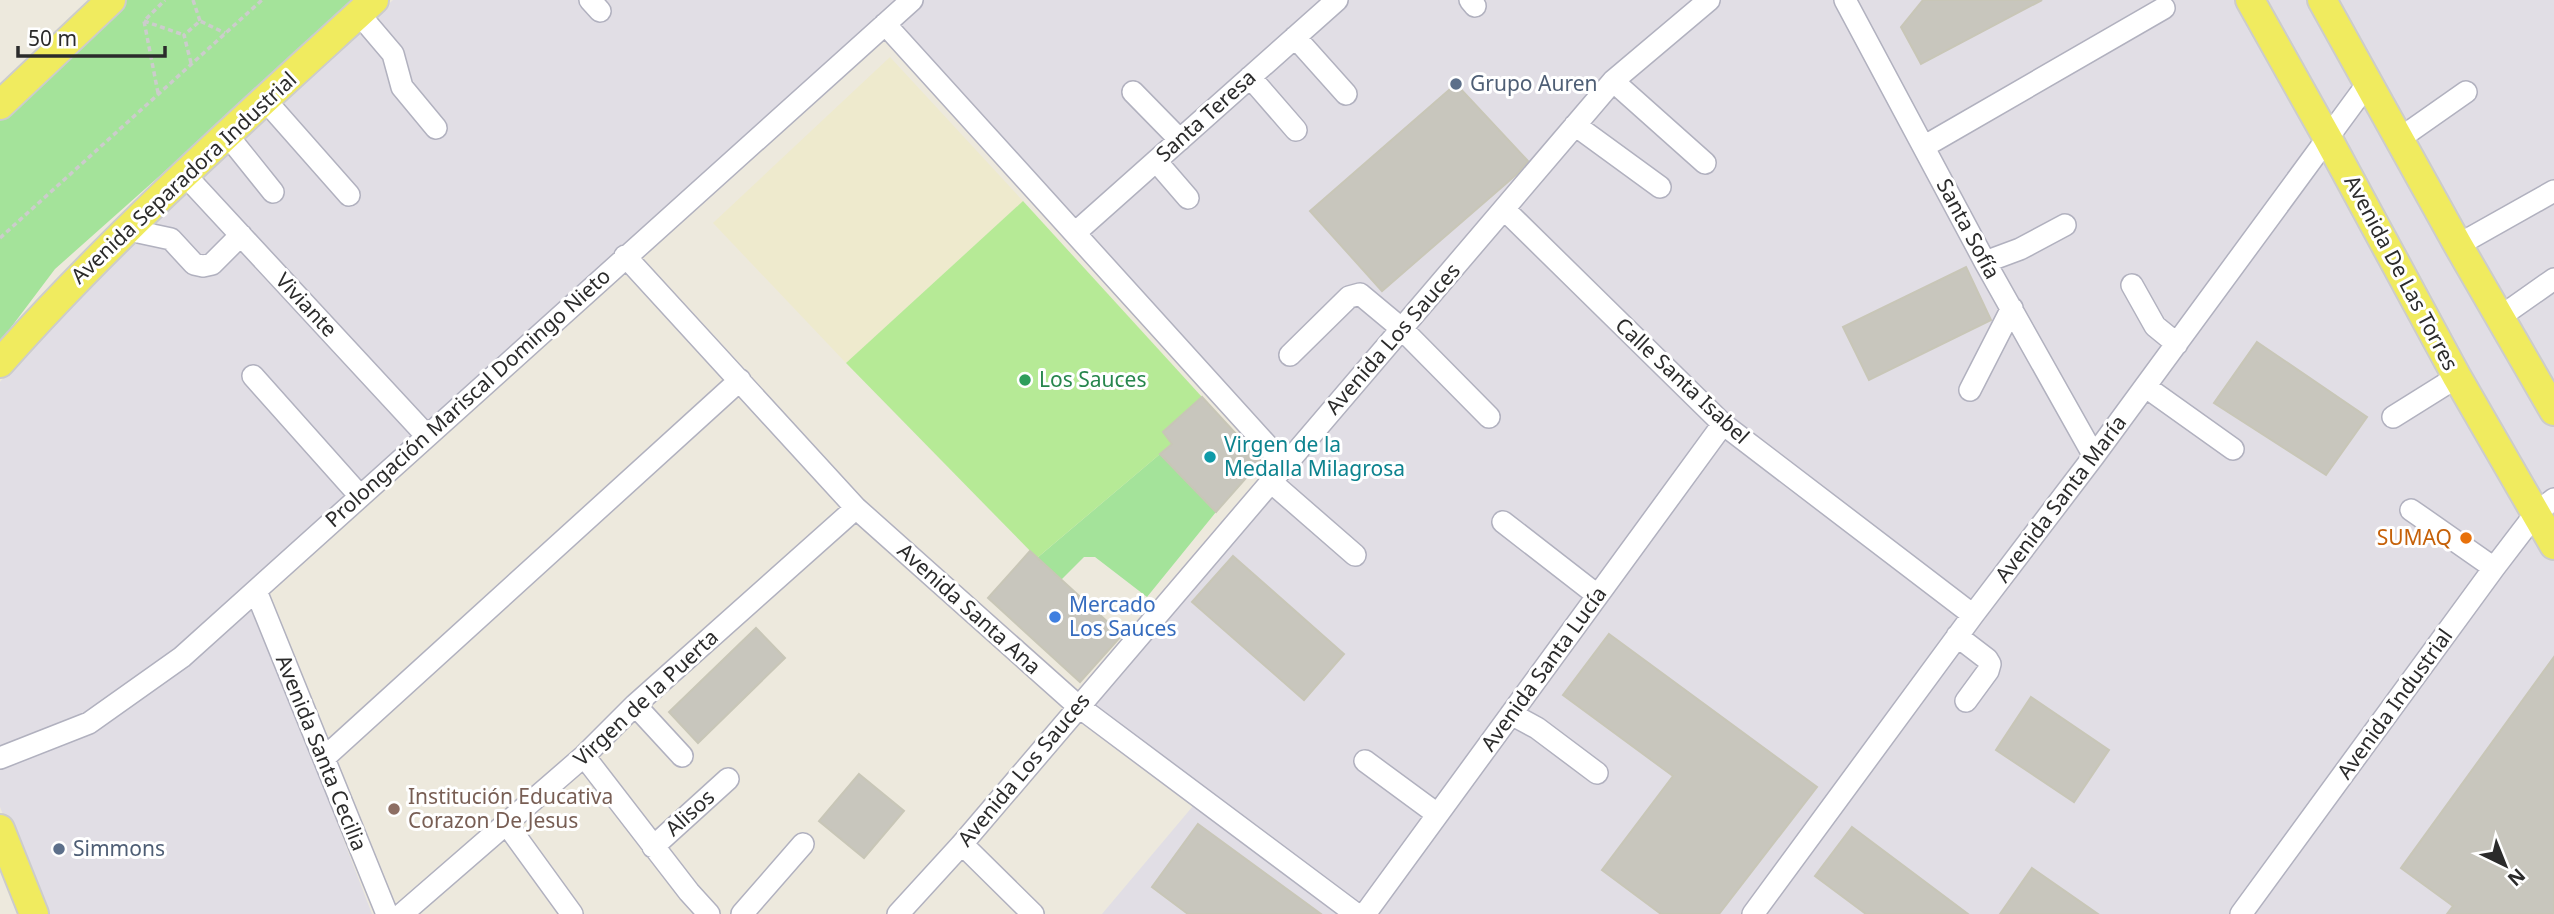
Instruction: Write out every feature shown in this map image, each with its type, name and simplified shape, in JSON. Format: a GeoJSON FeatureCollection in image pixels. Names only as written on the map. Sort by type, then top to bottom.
{"type":"FeatureCollection","features":[{"type":"Feature","properties":{"kind":"main road"},"geometry":{"type":"LineString","coordinates":[[0,105],[111,0]]}},
{"type":"Feature","properties":{"kind":"main road","name":"Avenida De Las Torres"},"geometry":{"type":"LineString","coordinates":[[2250,0],[2457,377],[2545,506],[2554,545]]}},
{"type":"Feature","properties":{"kind":"main road"},"geometry":{"type":"LineString","coordinates":[[2322,0],[2554,411]]}},
{"type":"Feature","properties":{"kind":"main road","name":"Avenida Separadora Industrial"},"geometry":{"type":"LineString","coordinates":[[0,363],[62,294],[366,7]]}},
{"type":"Feature","properties":{"kind":"main road"},"geometry":{"type":"LineString","coordinates":[[0,830],[34,914]]}},
{"type":"Feature","properties":{"kind":"street","name":"Prolongación Mariscal Domingo Nieto"},"geometry":{"type":"LineString","coordinates":[[0,758],[89,723],[182,657],[912,0]]}},
{"type":"Feature","properties":{"kind":"street","name":"Santa Teresa"},"geometry":{"type":"LineString","coordinates":[[1074,233],[1337,0]]}},
{"type":"Feature","properties":{"kind":"street","name":"Avenida Los Sauces"},"geometry":{"type":"LineString","coordinates":[[898,914],[962,844],[1613,81],[1709,0]]}},
{"type":"Feature","properties":{"kind":"street","name":"Santa Sofía"},"geometry":{"type":"LineString","coordinates":[[1845,0],[1985,262],[2094,456]]}},
{"type":"Feature","properties":{"kind":"street"},"geometry":{"type":"LineString","coordinates":[[366,7],[393,54],[402,87],[436,128]]}},
{"type":"Feature","properties":{"kind":"street"},"geometry":{"type":"LineString","coordinates":[[1925,146],[2164,8]]}},
{"type":"Feature","properties":{"kind":"street"},"geometry":{"type":"LineString","coordinates":[[885,24],[1284,464]]}},
{"type":"Feature","properties":{"kind":"street"},"geometry":{"type":"LineString","coordinates":[[1296,37],[1346,94]]}},
{"type":"Feature","properties":{"kind":"street"},"geometry":{"type":"LineString","coordinates":[[1250,77],[1296,130]]}},
{"type":"Feature","properties":{"kind":"street"},"geometry":{"type":"LineString","coordinates":[[1613,81],[1705,163]]}},
{"type":"Feature","properties":{"kind":"street","name":"Avenida Santa María"},"geometry":{"type":"LineString","coordinates":[[1753,914],[1957,636],[2146,387],[2368,83]]}},
{"type":"Feature","properties":{"kind":"street"},"geometry":{"type":"LineString","coordinates":[[1133,92],[1180,140]]}},
{"type":"Feature","properties":{"kind":"street"},"geometry":{"type":"LineString","coordinates":[[2399,139],[2466,92]]}},
{"type":"Feature","properties":{"kind":"street"},"geometry":{"type":"LineString","coordinates":[[266,101],[349,195]]}},
{"type":"Feature","properties":{"kind":"street"},"geometry":{"type":"LineString","coordinates":[[1574,125],[1660,187]]}},
{"type":"Feature","properties":{"kind":"street"},"geometry":{"type":"LineString","coordinates":[[228,136],[273,192]]}},
{"type":"Feature","properties":{"kind":"street"},"geometry":{"type":"LineString","coordinates":[[1156,161],[1188,198]]}},
{"type":"Feature","properties":{"kind":"street","name":"Viviante"},"geometry":{"type":"LineString","coordinates":[[185,175],[426,435]]}},
{"type":"Feature","properties":{"kind":"street"},"geometry":{"type":"LineString","coordinates":[[2458,245],[2554,191]]}},
{"type":"Feature","properties":{"kind":"street","name":"Calle Santa Isabel"},"geometry":{"type":"LineString","coordinates":[[1504,209],[1723,424],[1973,615]]}},
{"type":"Feature","properties":{"kind":"street"},"geometry":{"type":"LineString","coordinates":[[1985,262],[2020,249],[2065,225]]}},
{"type":"Feature","properties":{"kind":"street"},"geometry":{"type":"LineString","coordinates":[[129,230],[171,239],[194,264],[203,267],[212,264],[242,235]]}},
{"type":"Feature","properties":{"kind":"street","name":"Avenida Santa Ana"},"geometry":{"type":"LineString","coordinates":[[625,256],[856,508],[1078,706],[1356,914]]}},
{"type":"Feature","properties":{"kind":"street"},"geometry":{"type":"LineString","coordinates":[[2500,317],[2554,279]]}},
{"type":"Feature","properties":{"kind":"street"},"geometry":{"type":"LineString","coordinates":[[2132,285],[2155,326],[2177,344]]}},
{"type":"Feature","properties":{"kind":"street"},"geometry":{"type":"LineString","coordinates":[[1290,355],[1349,297],[1360,294],[1402,329],[1489,417]]}},
{"type":"Feature","properties":{"kind":"street"},"geometry":{"type":"LineString","coordinates":[[1969,390],[2012,308]]}},
{"type":"Feature","properties":{"kind":"street"},"geometry":{"type":"LineString","coordinates":[[253,376],[360,496]]}},
{"type":"Feature","properties":{"kind":"street"},"geometry":{"type":"LineString","coordinates":[[2393,416],[2457,377]]}},
{"type":"Feature","properties":{"kind":"street"},"geometry":{"type":"LineString","coordinates":[[324,758],[740,380]]}},
{"type":"Feature","properties":{"kind":"street"},"geometry":{"type":"LineString","coordinates":[[2146,387],[2233,449]]}},
{"type":"Feature","properties":{"kind":"street","name":"Avenida Santa Lucía"},"geometry":{"type":"LineString","coordinates":[[1364,914],[1723,424]]}},
{"type":"Feature","properties":{"kind":"street"},"geometry":{"type":"LineString","coordinates":[[1270,481],[1355,555]]}},
{"type":"Feature","properties":{"kind":"street","name":"Avenida Industrial"},"geometry":{"type":"LineString","coordinates":[[2241,914],[2494,568],[2545,506]]}},
{"type":"Feature","properties":{"kind":"street","name":"Virgen de la Puerta"},"geometry":{"type":"LineString","coordinates":[[402,914],[584,756],[635,705],[856,508]]}},
{"type":"Feature","properties":{"kind":"street"},"geometry":{"type":"LineString","coordinates":[[2411,510],[2494,568]]}},
{"type":"Feature","properties":{"kind":"street"},"geometry":{"type":"LineString","coordinates":[[1503,522],[1597,596]]}},
{"type":"Feature","properties":{"kind":"street","name":"Avenida Santa Cecilia"},"geometry":{"type":"LineString","coordinates":[[256,591],[387,914]]}},
{"type":"Feature","properties":{"kind":"street"},"geometry":{"type":"LineString","coordinates":[[1957,636],[1990,664],[1988,671],[1966,701]]}},
{"type":"Feature","properties":{"kind":"street"},"geometry":{"type":"LineString","coordinates":[[635,705],[682,756]]}},
{"type":"Feature","properties":{"kind":"street"},"geometry":{"type":"LineString","coordinates":[[1511,714],[1536,728],[1597,773]]}},
{"type":"Feature","properties":{"kind":"street"},"geometry":{"type":"LineString","coordinates":[[584,756],[653,847],[709,914]]}},
{"type":"Feature","properties":{"kind":"street"},"geometry":{"type":"LineString","coordinates":[[1365,761],[1437,814]]}},
{"type":"Feature","properties":{"kind":"street","name":"Alisos"},"geometry":{"type":"LineString","coordinates":[[653,847],[728,779]]}},
{"type":"Feature","properties":{"kind":"street"},"geometry":{"type":"LineString","coordinates":[[506,823],[572,914]]}},
{"type":"Feature","properties":{"kind":"street"},"geometry":{"type":"LineString","coordinates":[[742,914],[803,844]]}},
{"type":"Feature","properties":{"kind":"street"},"geometry":{"type":"LineString","coordinates":[[962,844],[1033,914]]}},
{"type":"Feature","properties":{"kind":"path"},"geometry":{"type":"LineString","coordinates":[[144,21],[165,0]]}},
{"type":"Feature","properties":{"kind":"path"},"geometry":{"type":"LineString","coordinates":[[193,0],[200,21],[225,33]]}},
{"type":"Feature","properties":{"kind":"path"},"geometry":{"type":"LineString","coordinates":[[0,238],[262,0]]}},
{"type":"Feature","properties":{"kind":"path"},"geometry":{"type":"LineString","coordinates":[[144,21],[184,35]]}},
{"type":"Feature","properties":{"kind":"path"},"geometry":{"type":"LineString","coordinates":[[144,21],[158,94]]}},
{"type":"Feature","properties":{"kind":"path"},"geometry":{"type":"LineString","coordinates":[[184,35],[200,21]]}},
{"type":"Feature","properties":{"kind":"path"},"geometry":{"type":"LineString","coordinates":[[184,35],[191,64]]}},
{"type":"Feature","properties":{"kind":"shaded area"},"geometry":{"type":"Polygon","coordinates":[[[393,0],[2554,0],[2554,914],[1102,914],[1193,806],[1093,707],[1284,478],[904,34],[875,32],[247,588],[372,914],[42,914],[0,807],[0,382],[43,329],[160,212],[393,0]]]}},
{"type":"Feature","properties":{"kind":"shaded area"},"geometry":{"type":"Polygon","coordinates":[[[890,57],[1023,201],[846,363],[713,223],[890,57]]]}},
{"type":"Feature","properties":{"kind":"green space"},"geometry":{"type":"Polygon","coordinates":[[[123,0],[353,0],[55,269],[0,342],[0,117],[123,0]]]}},
{"type":"Feature","properties":{"kind":"green space","name":"Los Sauces"},"geometry":{"type":"Polygon","coordinates":[[[1023,201],[1202,397],[1172,444],[1037,558],[846,363],[1023,201]]]}},
{"type":"Feature","properties":{"kind":"green space"},"geometry":{"type":"Polygon","coordinates":[[[1160,454],[1216,512],[1147,597],[1095,557],[1084,557],[1061,580],[1037,558],[1160,454]]]}},
{"type":"Feature","properties":{"kind":"building"},"geometry":{"type":"Polygon","coordinates":[[[1923,0],[2042,0],[1921,64],[1901,27],[1923,0]]]}},
{"type":"Feature","properties":{"kind":"building"},"geometry":{"type":"Polygon","coordinates":[[[1456,84],[1528,161],[1517,174],[1382,291],[1310,211],[1456,84]]]}},
{"type":"Feature","properties":{"kind":"building"},"geometry":{"type":"Polygon","coordinates":[[[1966,267],[1991,320],[1869,380],[1843,327],[1966,267]]]}},
{"type":"Feature","properties":{"kind":"building"},"geometry":{"type":"Polygon","coordinates":[[[2257,342],[2367,417],[2326,475],[2214,403],[2257,342]]]}},
{"type":"Feature","properties":{"kind":"building","name":"Virgen de la Medalla Milagrosa"},"geometry":{"type":"Polygon","coordinates":[[[1202,397],[1261,461],[1216,512],[1160,454],[1172,444],[1163,432],[1202,397]]]}},
{"type":"Feature","properties":{"kind":"building","name":"Mercado Los Sauces"},"geometry":{"type":"Polygon","coordinates":[[[1030,551],[1122,635],[1080,682],[988,598],[1030,551]]]}},
{"type":"Feature","properties":{"kind":"building"},"geometry":{"type":"Polygon","coordinates":[[[1233,556],[1344,654],[1304,700],[1192,602],[1233,556]]]}},
{"type":"Feature","properties":{"kind":"building"},"geometry":{"type":"Polygon","coordinates":[[[756,628],[785,658],[698,743],[669,712],[756,628]]]}},
{"type":"Feature","properties":{"kind":"building"},"geometry":{"type":"Polygon","coordinates":[[[1609,634],[1817,787],[1719,914],[1661,914],[1602,870],[1673,776],[1563,695],[1609,634]]]}},
{"type":"Feature","properties":{"kind":"building"},"geometry":{"type":"Polygon","coordinates":[[[2554,657],[2554,914],[2447,914],[2453,906],[2401,868],[2554,657]]]}},
{"type":"Feature","properties":{"kind":"building"},"geometry":{"type":"Polygon","coordinates":[[[2031,697],[2109,750],[2074,802],[1996,750],[2031,697]]]}},
{"type":"Feature","properties":{"kind":"building"},"geometry":{"type":"Polygon","coordinates":[[[859,774],[904,811],[864,858],[819,821],[859,774]]]}},
{"type":"Feature","properties":{"kind":"building"},"geometry":{"type":"Polygon","coordinates":[[[1198,824],[1321,914],[1188,914],[1152,887],[1198,824]]]}},
{"type":"Feature","properties":{"kind":"building"},"geometry":{"type":"Polygon","coordinates":[[[1852,827],[1968,914],[1866,914],[1815,876],[1852,827]]]}},
{"type":"Feature","properties":{"kind":"building"},"geometry":{"type":"Polygon","coordinates":[[[2032,868],[2098,914],[2000,914],[2032,868]]]}},
{"type":"Feature","properties":{"kind":"place","name":"Grupo Auren"},"geometry":{"type":"Point","coordinates":[1456,84]}},
{"type":"Feature","properties":{"kind":"place","name":"Los Sauces"},"geometry":{"type":"Point","coordinates":[1025,380]}},
{"type":"Feature","properties":{"kind":"place","name":"Virgen de la Medalla Milagrosa"},"geometry":{"type":"Point","coordinates":[1210,457]}},
{"type":"Feature","properties":{"kind":"place","name":"SUMAQ"},"geometry":{"type":"Point","coordinates":[2466,538]}},
{"type":"Feature","properties":{"kind":"place","name":"Mercado Los Sauces"},"geometry":{"type":"Point","coordinates":[1055,617]}},
{"type":"Feature","properties":{"kind":"place","name":"Institución Educativa Corazon De Jesus"},"geometry":{"type":"Point","coordinates":[394,809]}},
{"type":"Feature","properties":{"kind":"place","name":"Simmons"},"geometry":{"type":"Point","coordinates":[59,849]}}]}
